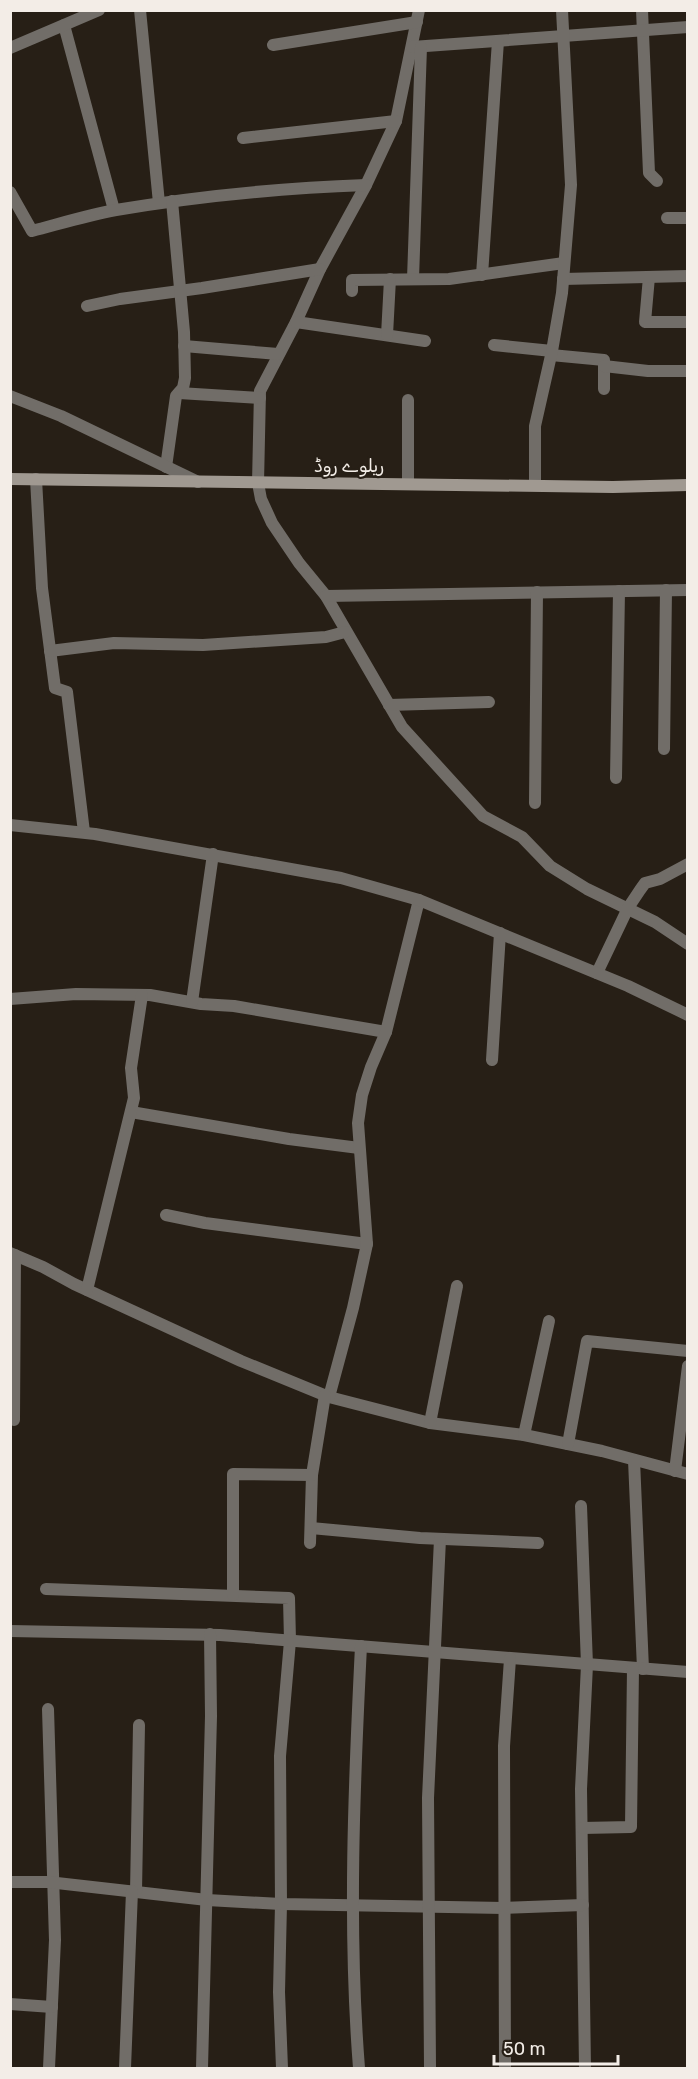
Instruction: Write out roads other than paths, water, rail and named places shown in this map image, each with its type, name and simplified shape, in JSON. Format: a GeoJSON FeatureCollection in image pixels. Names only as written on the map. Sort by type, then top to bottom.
{"type":"FeatureCollection","features":[{"type":"Feature","properties":{"kind":"main road","name":"ریلوے روڈ"},"geometry":{"type":"LineString","coordinates":[[10,479],[613,487],[687,485]]}},
{"type":"Feature","properties":{"kind":"street"},"geometry":{"type":"LineString","coordinates":[[10,48],[99,10]]}},
{"type":"Feature","properties":{"kind":"street"},"geometry":{"type":"LineString","coordinates":[[140,10],[180,291],[184,346],[185,378],[183,388],[176,396],[166,466]]}},
{"type":"Feature","properties":{"kind":"street"},"geometry":{"type":"LineString","coordinates":[[535,485],[535,426],[551,353],[563,279],[571,185],[562,10]]}},
{"type":"Feature","properties":{"kind":"street"},"geometry":{"type":"LineString","coordinates":[[642,10],[649,173],[657,181]]}},
{"type":"Feature","properties":{"kind":"street"},"geometry":{"type":"LineString","coordinates":[[273,45],[418,16],[413,279]]}},
{"type":"Feature","properties":{"kind":"street"},"geometry":{"type":"LineString","coordinates":[[64,25],[114,210]]}},
{"type":"Feature","properties":{"kind":"street"},"geometry":{"type":"LineString","coordinates":[[417,47],[687,27]]}},
{"type":"Feature","properties":{"kind":"street"},"geometry":{"type":"LineString","coordinates":[[482,274],[498,41]]}},
{"type":"Feature","properties":{"kind":"street"},"geometry":{"type":"LineString","coordinates":[[417,47],[396,122],[260,391],[258,483],[261,499],[272,523],[326,596],[402,727],[483,816],[522,837],[550,866],[587,889],[655,922],[687,944]]}},
{"type":"Feature","properties":{"kind":"street"},"geometry":{"type":"LineString","coordinates":[[243,138],[396,122]]}},
{"type":"Feature","properties":{"kind":"street"},"geometry":{"type":"LineString","coordinates":[[10,192],[32,231],[114,210],[166,202],[283,188],[366,185]]}},
{"type":"Feature","properties":{"kind":"street"},"geometry":{"type":"LineString","coordinates":[[667,218],[687,218]]}},
{"type":"Feature","properties":{"kind":"street"},"geometry":{"type":"LineString","coordinates":[[352,291],[352,280],[449,279],[564,263]]}},
{"type":"Feature","properties":{"kind":"street"},"geometry":{"type":"LineString","coordinates":[[87,306],[120,298],[320,269]]}},
{"type":"Feature","properties":{"kind":"street"},"geometry":{"type":"LineString","coordinates":[[563,279],[687,276]]}},
{"type":"Feature","properties":{"kind":"street"},"geometry":{"type":"LineString","coordinates":[[649,277],[645,322],[687,322]]}},
{"type":"Feature","properties":{"kind":"street"},"geometry":{"type":"LineString","coordinates":[[387,335],[390,279]]}},
{"type":"Feature","properties":{"kind":"street"},"geometry":{"type":"LineString","coordinates":[[296,322],[425,341]]}},
{"type":"Feature","properties":{"kind":"street"},"geometry":{"type":"LineString","coordinates":[[494,345],[604,360],[603,389]]}},
{"type":"Feature","properties":{"kind":"street"},"geometry":{"type":"LineString","coordinates":[[184,346],[278,354]]}},
{"type":"Feature","properties":{"kind":"street"},"geometry":{"type":"LineString","coordinates":[[604,366],[648,371],[687,371]]}},
{"type":"Feature","properties":{"kind":"street"},"geometry":{"type":"LineString","coordinates":[[178,393],[260,398]]}},
{"type":"Feature","properties":{"kind":"street"},"geometry":{"type":"LineString","coordinates":[[10,396],[61,416],[199,482]]}},
{"type":"Feature","properties":{"kind":"street"},"geometry":{"type":"LineString","coordinates":[[408,400],[408,484]]}},
{"type":"Feature","properties":{"kind":"street"},"geometry":{"type":"LineString","coordinates":[[36,479],[42,588],[50,651],[56,688],[67,692],[84,832]]}},
{"type":"Feature","properties":{"kind":"street"},"geometry":{"type":"LineString","coordinates":[[664,749],[666,590]]}},
{"type":"Feature","properties":{"kind":"street"},"geometry":{"type":"LineString","coordinates":[[326,596],[687,590]]}},
{"type":"Feature","properties":{"kind":"street"},"geometry":{"type":"LineString","coordinates":[[616,778],[619,591]]}},
{"type":"Feature","properties":{"kind":"street"},"geometry":{"type":"LineString","coordinates":[[535,803],[537,592]]}},
{"type":"Feature","properties":{"kind":"street"},"geometry":{"type":"LineString","coordinates":[[50,651],[114,644],[203,645],[326,637],[345,632]]}},
{"type":"Feature","properties":{"kind":"street"},"geometry":{"type":"LineString","coordinates":[[389,705],[489,702]]}},
{"type":"Feature","properties":{"kind":"street"},"geometry":{"type":"LineString","coordinates":[[10,825],[84,832],[341,878],[419,900],[628,986],[687,1015]]}},
{"type":"Feature","properties":{"kind":"street"},"geometry":{"type":"LineString","coordinates":[[192,1002],[213,854]]}},
{"type":"Feature","properties":{"kind":"street"},"geometry":{"type":"LineString","coordinates":[[597,973],[628,908],[645,883],[660,879],[687,864]]}},
{"type":"Feature","properties":{"kind":"street"},"geometry":{"type":"LineString","coordinates":[[310,1543],[312,1475],[327,1396],[353,1308],[367,1244],[358,1123],[362,1095],[371,1067],[387,1032],[419,900]]}},
{"type":"Feature","properties":{"kind":"street"},"geometry":{"type":"LineString","coordinates":[[492,1060],[500,933]]}},
{"type":"Feature","properties":{"kind":"street"},"geometry":{"type":"LineString","coordinates":[[10,999],[76,994],[142,995],[234,1006],[387,1032]]}},
{"type":"Feature","properties":{"kind":"street"},"geometry":{"type":"LineString","coordinates":[[87,1290],[135,1098],[131,1068],[142,995]]}},
{"type":"Feature","properties":{"kind":"street"},"geometry":{"type":"LineString","coordinates":[[131,1112],[359,1148]]}},
{"type":"Feature","properties":{"kind":"street"},"geometry":{"type":"LineString","coordinates":[[166,1215],[205,1223],[367,1244]]}},
{"type":"Feature","properties":{"kind":"street"},"geometry":{"type":"LineString","coordinates":[[15,1420],[13,1254],[241,1361],[327,1396],[430,1423],[524,1435],[602,1450],[681,1473],[687,1366]]}},
{"type":"Feature","properties":{"kind":"street"},"geometry":{"type":"LineString","coordinates":[[430,1423],[457,1286]]}},
{"type":"Feature","properties":{"kind":"street"},"geometry":{"type":"LineString","coordinates":[[524,1435],[549,1321]]}},
{"type":"Feature","properties":{"kind":"street"},"geometry":{"type":"LineString","coordinates":[[568,1444],[587,1341],[687,1351]]}},
{"type":"Feature","properties":{"kind":"street"},"geometry":{"type":"LineString","coordinates":[[582,1828],[631,1827],[638,1669],[634,1460]]}},
{"type":"Feature","properties":{"kind":"street"},"geometry":{"type":"LineString","coordinates":[[233,1595],[233,1474],[312,1475]]}},
{"type":"Feature","properties":{"kind":"street"},"geometry":{"type":"LineString","coordinates":[[581,1506],[587,1665],[581,1789],[585,2068]]}},
{"type":"Feature","properties":{"kind":"street"},"geometry":{"type":"LineString","coordinates":[[311,1528],[440,1539],[538,1543]]}},
{"type":"Feature","properties":{"kind":"street"},"geometry":{"type":"LineString","coordinates":[[430,2068],[428,1798],[440,1539]]}},
{"type":"Feature","properties":{"kind":"street"},"geometry":{"type":"LineString","coordinates":[[46,1589],[289,1598],[290,1641],[280,1756],[279,1992],[282,2068]]}},
{"type":"Feature","properties":{"kind":"street"},"geometry":{"type":"LineString","coordinates":[[10,1632],[210,1635],[687,1672]]}},
{"type":"Feature","properties":{"kind":"street"},"geometry":{"type":"LineString","coordinates":[[202,2068],[211,1716],[210,1635]]}},
{"type":"Feature","properties":{"kind":"street"},"geometry":{"type":"LineString","coordinates":[[359,2068],[353,1906],[361,1647]]}},
{"type":"Feature","properties":{"kind":"street"},"geometry":{"type":"LineString","coordinates":[[505,2068],[504,1746],[510,1659]]}},
{"type":"Feature","properties":{"kind":"street"},"geometry":{"type":"LineString","coordinates":[[48,1709],[55,1940],[49,2068]]}},
{"type":"Feature","properties":{"kind":"street"},"geometry":{"type":"LineString","coordinates":[[125,2068],[134,1892],[139,1725]]}},
{"type":"Feature","properties":{"kind":"street"},"geometry":{"type":"LineString","coordinates":[[10,1882],[54,1882],[207,1900],[281,1904],[504,1908],[583,1905]]}},
{"type":"Feature","properties":{"kind":"street"},"geometry":{"type":"LineString","coordinates":[[10,2004],[52,2007]]}}]}
